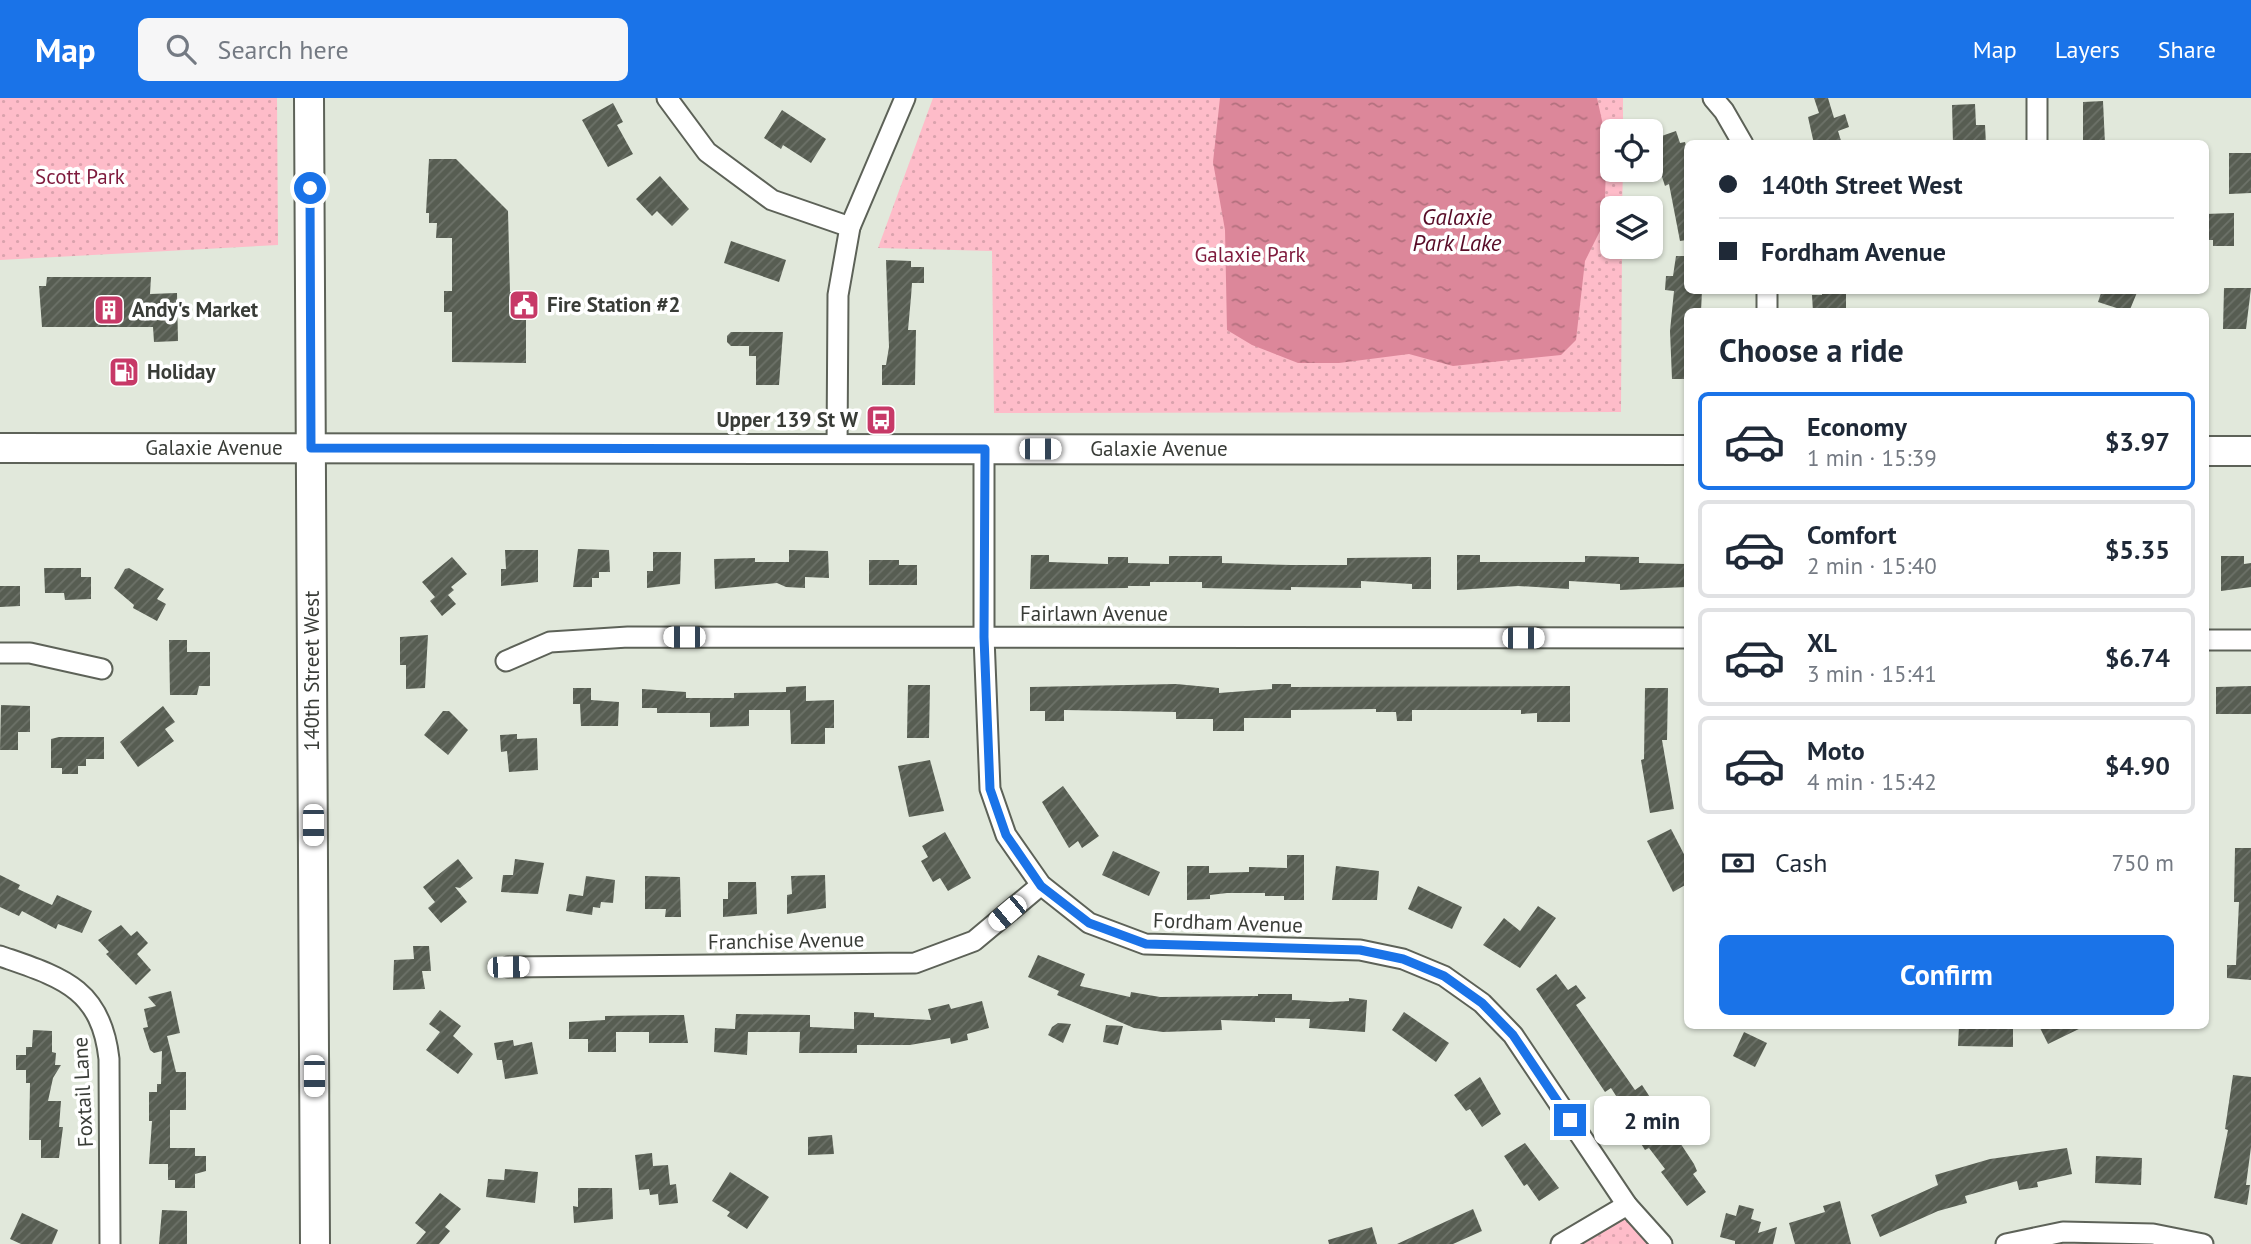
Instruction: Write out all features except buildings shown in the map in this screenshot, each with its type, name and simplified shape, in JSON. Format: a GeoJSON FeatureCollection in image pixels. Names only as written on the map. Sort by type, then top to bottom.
{"type":"FeatureCollection","features":[{"type":"Feature","properties":{"kind":"street","name":"140th Street West"},"geometry":{"type":"LineString","coordinates":[[309,98],[315,1244]]}},
{"type":"Feature","properties":{"kind":"street"},"geometry":{"type":"LineString","coordinates":[[667,98],[707,152],[772,200],[850,227]]}},
{"type":"Feature","properties":{"kind":"street"},"geometry":{"type":"LineString","coordinates":[[837,449],[838,295],[850,227],[905,98]]}},
{"type":"Feature","properties":{"kind":"street"},"geometry":{"type":"LineString","coordinates":[[1713,98],[1741,140]]}},
{"type":"Feature","properties":{"kind":"street"},"geometry":{"type":"LineString","coordinates":[[2037,98],[2037,140]]}},
{"type":"Feature","properties":{"kind":"street","name":"Galaxie Avenue"},"geometry":{"type":"LineString","coordinates":[[0,448],[1684,450]]}},
{"type":"Feature","properties":{"kind":"street","name":"Fordham Avenue"},"geometry":{"type":"LineString","coordinates":[[985,449],[984,637],[990,789],[1006,835],[1041,886],[1089,923],[1146,944],[1360,950],[1403,959],[1444,976],[1482,1003],[1513,1035],[1627,1205],[1662,1244]]}},
{"type":"Feature","properties":{"kind":"street"},"geometry":{"type":"LineString","coordinates":[[2209,451],[2251,452]]}},
{"type":"Feature","properties":{"kind":"street","name":"Fairlawn Avenue"},"geometry":{"type":"LineString","coordinates":[[506,662],[550,642],[628,637],[1684,638]]}},
{"type":"Feature","properties":{"kind":"street"},"geometry":{"type":"LineString","coordinates":[[2209,640],[2251,640]]}},
{"type":"Feature","properties":{"kind":"street"},"geometry":{"type":"LineString","coordinates":[[0,653],[30,653],[102,669]]}},
{"type":"Feature","properties":{"kind":"street","name":"Franchise Avenue"},"geometry":{"type":"LineString","coordinates":[[508,967],[915,963],[974,941],[1041,886]]}},
{"type":"Feature","properties":{"kind":"street","name":"Foxtail Lane"},"geometry":{"type":"LineString","coordinates":[[0,956],[57,975],[69,983],[91,1004],[104,1030],[108,1059],[110,1244]]}},
{"type":"Feature","properties":{"kind":"street"},"geometry":{"type":"LineString","coordinates":[[1561,1244],[1627,1205]]}},
{"type":"Feature","properties":{"kind":"street"},"geometry":{"type":"LineString","coordinates":[[2006,1244],[2063,1232],[2153,1234],[2203,1244]]}},
{"type":"Feature","properties":{"kind":"green space","name":"Scott Park"},"geometry":{"type":"Polygon","coordinates":[[[0,98],[277,98],[278,245],[0,260],[0,98]]]}},
{"type":"Feature","properties":{"kind":"green space","name":"Galaxie Park"},"geometry":{"type":"Polygon","coordinates":[[[933,98],[1623,98],[1623,119],[1600,119],[1600,182],[1623,182],[1622,196],[1600,196],[1600,259],[1622,259],[1621,412],[994,413],[992,251],[878,248],[933,98]]]}},
{"type":"Feature","properties":{"kind":"green space"},"geometry":{"type":"Polygon","coordinates":[[[1627,1205],[1662,1244],[1561,1244],[1627,1205]]]}},
{"type":"Feature","properties":{"kind":"water","name":"Galaxie Park Lake"},"geometry":{"type":"Polygon","coordinates":[[[1220,98],[1597,98],[1602,119],[1600,182],[1606,182],[1605,196],[1600,196],[1600,231],[1585,261],[1576,340],[1561,355],[1453,366],[1409,354],[1339,363],[1298,363],[1252,345],[1227,330],[1225,230],[1213,162],[1220,98]]]}},
{"type":"Feature","properties":{"kind":"place","name":"Fire Station #2"},"geometry":{"type":"Point","coordinates":[524,305]}},
{"type":"Feature","properties":{"kind":"place","name":"Andy's Market"},"geometry":{"type":"Point","coordinates":[109,310]}},
{"type":"Feature","properties":{"kind":"place","name":"Holiday"},"geometry":{"type":"Point","coordinates":[124,372]}},
{"type":"Feature","properties":{"kind":"place","name":"Upper 139 St W"},"geometry":{"type":"Point","coordinates":[881,420]}},
{"type":"Feature","properties":{"kind":"route"},"geometry":{"type":"LineString","coordinates":[[310,188],[311,448],[985,449],[984,637],[990,789],[1006,835],[1041,886],[1089,923],[1146,944],[1360,950],[1403,959],[1444,976],[1482,1003],[1513,1035],[1570,1120]]}}]}
